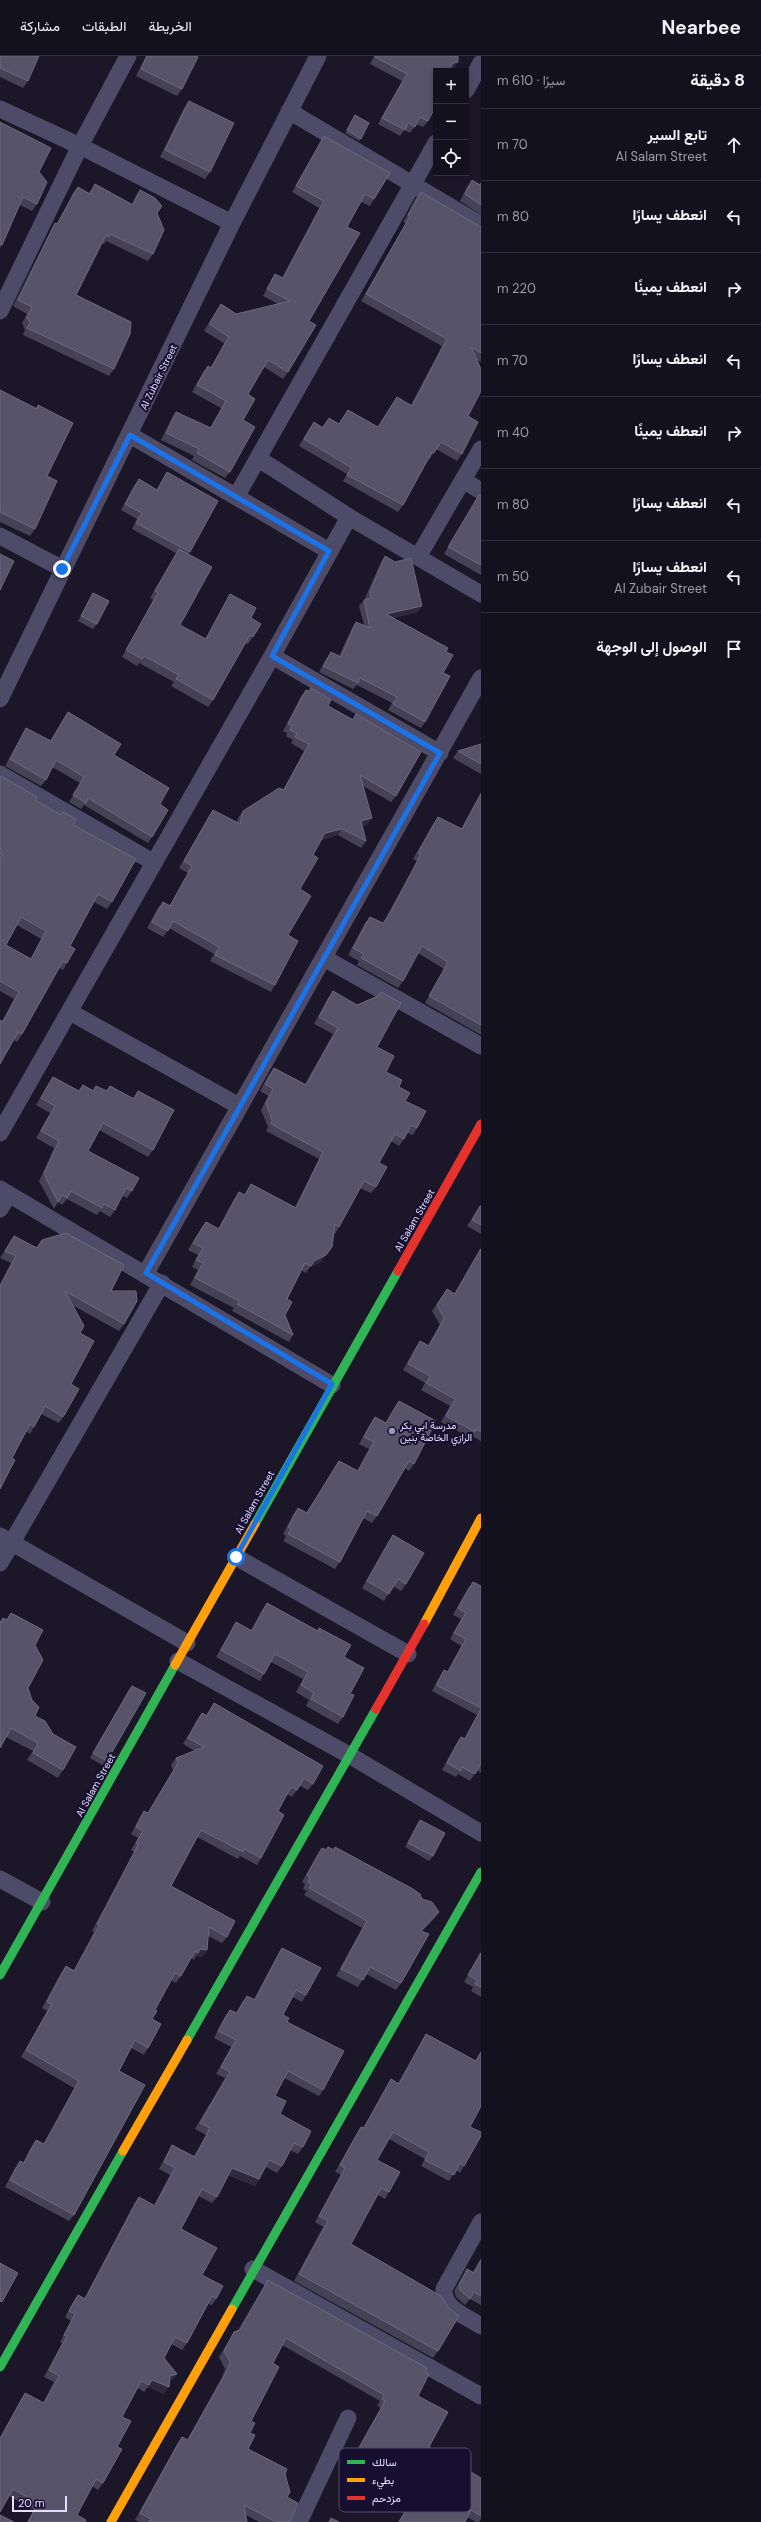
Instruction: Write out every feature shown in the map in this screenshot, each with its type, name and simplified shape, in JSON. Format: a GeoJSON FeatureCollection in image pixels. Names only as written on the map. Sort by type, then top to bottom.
{"type":"FeatureCollection","features":[{"type":"Feature","properties":{"kind":"street"},"geometry":{"type":"LineString","coordinates":[[0,311],[80,146],[128,56]]}},
{"type":"Feature","properties":{"kind":"street","name":"Al Zubair Street"},"geometry":{"type":"LineString","coordinates":[[0,699],[62,569],[130,435],[232,223],[318,56]]}},
{"type":"Feature","properties":{"kind":"street"},"geometry":{"type":"LineString","coordinates":[[469,85],[481,63]]}},
{"type":"Feature","properties":{"kind":"street"},"geometry":{"type":"LineString","coordinates":[[0,109],[80,146],[232,223]]}},
{"type":"Feature","properties":{"kind":"street"},"geometry":{"type":"LineString","coordinates":[[290,111],[481,225]]}},
{"type":"Feature","properties":{"kind":"street"},"geometry":{"type":"LineString","coordinates":[[236,497],[259,459],[433,148]]}},
{"type":"Feature","properties":{"kind":"street"},"geometry":{"type":"LineString","coordinates":[[130,435],[329,551]]}},
{"type":"Feature","properties":{"kind":"street"},"geometry":{"type":"LineString","coordinates":[[418,557],[481,449]]}},
{"type":"Feature","properties":{"kind":"street"},"geometry":{"type":"LineString","coordinates":[[259,459],[349,517],[481,594]]}},
{"type":"Feature","properties":{"kind":"street"},"geometry":{"type":"LineString","coordinates":[[463,480],[481,491]]}},
{"type":"Feature","properties":{"kind":"street"},"geometry":{"type":"LineString","coordinates":[[0,1133],[70,1012],[153,862],[272,656],[349,517]]}},
{"type":"Feature","properties":{"kind":"street"},"geometry":{"type":"LineString","coordinates":[[0,536],[62,569]]}},
{"type":"Feature","properties":{"kind":"street"},"geometry":{"type":"LineString","coordinates":[[272,656],[440,753]]}},
{"type":"Feature","properties":{"kind":"street"},"geometry":{"type":"LineString","coordinates":[[146,1273],[481,678]]}},
{"type":"Feature","properties":{"kind":"street"},"geometry":{"type":"LineString","coordinates":[[0,774],[153,862]]}},
{"type":"Feature","properties":{"kind":"street"},"geometry":{"type":"LineString","coordinates":[[324,958],[481,1046]]}},
{"type":"Feature","properties":{"kind":"street"},"geometry":{"type":"LineString","coordinates":[[70,1012],[239,1106]]}},
{"type":"Feature","properties":{"kind":"street","name":"Al Salam Street"},"geometry":{"type":"LineString","coordinates":[[0,1976],[332,1384],[478,1136]]}},
{"type":"Feature","properties":{"kind":"street"},"geometry":{"type":"LineString","coordinates":[[0,1209],[4,1191],[146,1273],[332,1384]]}},
{"type":"Feature","properties":{"kind":"street"},"geometry":{"type":"LineString","coordinates":[[0,1563],[6,1540],[162,1283]]}},
{"type":"Feature","properties":{"kind":"street"},"geometry":{"type":"LineString","coordinates":[[0,2367],[408,1654],[481,1518]]}},
{"type":"Feature","properties":{"kind":"street"},"geometry":{"type":"LineString","coordinates":[[6,1540],[187,1643]]}},
{"type":"Feature","properties":{"kind":"street"},"geometry":{"type":"LineString","coordinates":[[236,1557],[408,1654]]}},
{"type":"Feature","properties":{"kind":"street"},"geometry":{"type":"LineString","coordinates":[[178,1661],[349,1755],[481,1833]]}},
{"type":"Feature","properties":{"kind":"street"},"geometry":{"type":"LineString","coordinates":[[111,2522],[253,2269],[481,1872]]}},
{"type":"Feature","properties":{"kind":"street"},"geometry":{"type":"LineString","coordinates":[[0,1879],[42,1902]]}},
{"type":"Feature","properties":{"kind":"street"},"geometry":{"type":"LineString","coordinates":[[481,2222],[444,2289],[443,2298],[448,2305],[481,2326]]}},
{"type":"Feature","properties":{"kind":"street"},"geometry":{"type":"LineString","coordinates":[[253,2269],[481,2396]]}},
{"type":"Feature","properties":{"kind":"street"},"geometry":{"type":"LineString","coordinates":[[299,2522],[348,2418]]}},
{"type":"Feature","properties":{"kind":"building"},"geometry":{"type":"Polygon","coordinates":[[[0,56],[39,56],[28,81],[0,68],[0,56]]]}},
{"type":"Feature","properties":{"kind":"building"},"geometry":{"type":"Polygon","coordinates":[[[147,56],[198,57],[182,89],[141,69],[147,56]]]}},
{"type":"Feature","properties":{"kind":"building"},"geometry":{"type":"Polygon","coordinates":[[[458,56],[458,62],[453,63],[450,68],[433,68],[433,112],[428,121],[420,117],[415,127],[408,123],[405,130],[382,118],[407,74],[375,57],[458,56]]]}},
{"type":"Feature","properties":{"kind":"building"},"geometry":{"type":"Polygon","coordinates":[[[189,101],[234,123],[210,172],[165,150],[189,101]]]}},
{"type":"Feature","properties":{"kind":"building"},"geometry":{"type":"Polygon","coordinates":[[[355,115],[369,123],[361,139],[347,130],[355,115]]]}},
{"type":"Feature","properties":{"kind":"building"},"geometry":{"type":"Polygon","coordinates":[[[0,122],[51,148],[39,172],[47,182],[37,204],[23,197],[2,245],[0,244],[0,122]]]}},
{"type":"Feature","properties":{"kind":"building"},"geometry":{"type":"Polygon","coordinates":[[[324,136],[390,173],[374,199],[365,194],[347,227],[360,233],[309,321],[316,325],[288,372],[268,360],[248,394],[255,399],[243,420],[255,427],[230,472],[197,453],[199,449],[166,433],[176,412],[211,428],[226,401],[197,385],[208,366],[211,368],[229,337],[209,324],[221,304],[236,314],[290,301],[267,289],[275,274],[283,278],[324,201],[296,186],[324,136]]]}},
{"type":"Feature","properties":{"kind":"building"},"geometry":{"type":"Polygon","coordinates":[[[472,180],[480,185],[481,183],[481,205],[465,194],[472,180]]]}},
{"type":"Feature","properties":{"kind":"building"},"geometry":{"type":"Polygon","coordinates":[[[95,184],[133,205],[140,190],[155,198],[162,206],[157,213],[164,230],[153,254],[110,234],[109,237],[106,235],[76,295],[131,322],[130,334],[114,369],[27,328],[30,323],[27,317],[32,307],[18,300],[55,223],[57,224],[78,187],[90,194],[95,184]]]}},
{"type":"Feature","properties":{"kind":"building"},"geometry":{"type":"Polygon","coordinates":[[[421,192],[481,227],[481,353],[471,347],[481,369],[481,391],[468,416],[478,422],[462,454],[441,442],[434,453],[432,452],[403,505],[347,475],[352,468],[304,439],[314,422],[323,428],[329,418],[339,424],[348,410],[378,427],[397,397],[412,406],[447,339],[366,294],[410,216],[408,215],[421,192]]]}},
{"type":"Feature","properties":{"kind":"building"},"geometry":{"type":"Polygon","coordinates":[[[0,390],[37,409],[38,405],[73,423],[47,476],[57,481],[35,529],[0,512],[0,390]]]}},
{"type":"Feature","properties":{"kind":"building"},"geometry":{"type":"Polygon","coordinates":[[[167,472],[218,501],[190,552],[136,523],[142,513],[125,504],[139,479],[157,490],[167,472]]]}},
{"type":"Feature","properties":{"kind":"building"},"geometry":{"type":"Polygon","coordinates":[[[479,495],[481,496],[481,565],[448,547],[479,495]]]}},
{"type":"Feature","properties":{"kind":"building"},"geometry":{"type":"Polygon","coordinates":[[[179,549],[212,567],[180,625],[206,639],[230,594],[256,608],[251,618],[261,624],[253,637],[250,635],[213,700],[176,679],[179,675],[144,656],[142,659],[126,650],[158,593],[155,591],[179,549]]]}},
{"type":"Feature","properties":{"kind":"building"},"geometry":{"type":"Polygon","coordinates":[[[0,554],[14,561],[0,590],[0,554]]]}},
{"type":"Feature","properties":{"kind":"building"},"geometry":{"type":"Polygon","coordinates":[[[385,556],[395,562],[411,558],[422,606],[386,614],[448,648],[446,652],[453,655],[443,673],[450,676],[425,722],[393,704],[397,697],[360,678],[358,683],[323,666],[331,652],[341,657],[356,622],[370,628],[364,600],[371,598],[370,592],[385,556]]]}},
{"type":"Feature","properties":{"kind":"building"},"geometry":{"type":"Polygon","coordinates":[[[93,593],[109,601],[97,624],[81,616],[93,593]]]}},
{"type":"Feature","properties":{"kind":"building"},"geometry":{"type":"Polygon","coordinates":[[[311,688],[331,700],[328,706],[353,720],[356,714],[421,752],[396,796],[360,775],[372,818],[361,821],[366,841],[342,829],[325,833],[313,855],[318,858],[300,889],[311,896],[288,935],[298,941],[275,985],[215,955],[219,947],[173,921],[168,931],[152,922],[163,902],[170,906],[192,866],[184,861],[213,810],[240,824],[243,811],[279,788],[284,790],[309,744],[295,737],[297,733],[290,730],[292,726],[288,724],[306,690],[309,691],[311,688]]]}},
{"type":"Feature","properties":{"kind":"building"},"geometry":{"type":"Polygon","coordinates":[[[68,712],[121,744],[114,755],[169,788],[160,804],[168,810],[152,837],[88,798],[86,803],[73,795],[84,777],[56,760],[46,780],[10,759],[26,728],[51,741],[68,712]]]}},
{"type":"Feature","properties":{"kind":"building"},"geometry":{"type":"Polygon","coordinates":[[[481,744],[481,764],[458,751],[481,744]]]}},
{"type":"Feature","properties":{"kind":"building"},"geometry":{"type":"Polygon","coordinates":[[[1,776],[37,797],[35,800],[61,815],[63,812],[76,819],[73,825],[136,859],[112,902],[98,894],[70,946],[75,949],[67,963],[63,961],[22,1034],[18,1032],[0,1064],[0,1020],[3,1022],[19,992],[0,981],[0,859],[2,855],[0,854],[1,776]],[[21,917],[6,945],[31,959],[46,931],[21,917]]]}},
{"type":"Feature","properties":{"kind":"building"},"geometry":{"type":"Polygon","coordinates":[[[481,794],[481,1025],[429,996],[448,962],[422,946],[403,981],[361,958],[364,954],[353,948],[370,917],[383,923],[388,917],[421,854],[418,853],[438,817],[462,829],[481,794]]]}},
{"type":"Feature","properties":{"kind":"building"},"geometry":{"type":"Polygon","coordinates":[[[333,991],[357,1005],[378,996],[381,992],[401,1003],[377,1047],[394,1056],[386,1072],[402,1080],[399,1087],[410,1093],[405,1101],[426,1111],[417,1128],[411,1125],[404,1139],[395,1134],[379,1163],[387,1167],[376,1187],[364,1181],[339,1227],[335,1224],[332,1247],[326,1255],[314,1261],[311,1266],[305,1263],[287,1299],[292,1302],[285,1315],[293,1335],[237,1304],[239,1301],[195,1278],[203,1263],[196,1260],[203,1248],[193,1243],[206,1222],[219,1229],[239,1192],[245,1195],[251,1184],[296,1208],[323,1152],[271,1124],[272,1120],[266,1103],[273,1089],[265,1084],[274,1068],[306,1085],[338,1028],[319,1017],[333,991]]]}},
{"type":"Feature","properties":{"kind":"building"},"geometry":{"type":"Polygon","coordinates":[[[53,1077],[79,1091],[83,1085],[93,1091],[96,1086],[107,1091],[110,1086],[134,1099],[138,1091],[174,1110],[153,1150],[103,1123],[88,1151],[139,1178],[132,1191],[126,1188],[115,1210],[104,1204],[102,1208],[71,1191],[67,1198],[62,1195],[58,1202],[44,1174],[59,1141],[41,1131],[55,1106],[41,1098],[53,1077]]]}},
{"type":"Feature","properties":{"kind":"building"},"geometry":{"type":"Polygon","coordinates":[[[481,1206],[481,1225],[472,1220],[481,1206]]]}},
{"type":"Feature","properties":{"kind":"building"},"geometry":{"type":"Polygon","coordinates":[[[66,1233],[124,1265],[111,1291],[136,1291],[137,1301],[124,1324],[65,1291],[84,1326],[80,1333],[94,1341],[71,1384],[79,1389],[63,1417],[45,1406],[34,1427],[30,1424],[12,1458],[15,1460],[0,1489],[0,1286],[16,1256],[5,1251],[14,1236],[37,1248],[42,1240],[66,1233]]]}},
{"type":"Feature","properties":{"kind":"building"},"geometry":{"type":"Polygon","coordinates":[[[481,1249],[481,1432],[476,1429],[475,1432],[446,1416],[455,1399],[426,1383],[430,1376],[408,1364],[420,1341],[429,1346],[444,1318],[437,1305],[447,1289],[455,1294],[481,1249]]]}},
{"type":"Feature","properties":{"kind":"building"},"geometry":{"type":"Polygon","coordinates":[[[399,1401],[436,1421],[414,1464],[409,1461],[377,1516],[367,1511],[340,1562],[288,1534],[291,1529],[288,1527],[298,1508],[307,1513],[339,1461],[358,1471],[374,1442],[364,1437],[375,1417],[386,1423],[399,1401]]]}},
{"type":"Feature","properties":{"kind":"building"},"geometry":{"type":"Polygon","coordinates":[[[393,1535],[424,1553],[406,1584],[398,1579],[389,1594],[367,1581],[393,1535]]]}},
{"type":"Feature","properties":{"kind":"building"},"geometry":{"type":"Polygon","coordinates":[[[473,1582],[481,1586],[481,1708],[436,1685],[444,1670],[448,1672],[466,1639],[454,1633],[466,1613],[458,1608],[473,1582]]]}},
{"type":"Feature","properties":{"kind":"building"},"geometry":{"type":"Polygon","coordinates":[[[267,1603],[318,1631],[319,1628],[351,1645],[344,1657],[364,1668],[350,1694],[354,1695],[343,1717],[311,1699],[314,1693],[301,1685],[308,1672],[275,1654],[264,1674],[221,1650],[236,1622],[252,1631],[267,1603]]]}},
{"type":"Feature","properties":{"kind":"building"},"geometry":{"type":"Polygon","coordinates":[[[11,1613],[43,1630],[35,1645],[43,1660],[28,1688],[32,1700],[39,1707],[35,1716],[45,1721],[53,1734],[76,1747],[63,1770],[33,1753],[38,1743],[11,1728],[0,1748],[0,1623],[3,1618],[7,1620],[11,1613]]]}},
{"type":"Feature","properties":{"kind":"building"},"geometry":{"type":"Polygon","coordinates":[[[132,1686],[146,1693],[107,1761],[93,1753],[132,1686]]]}},
{"type":"Feature","properties":{"kind":"building"},"geometry":{"type":"Polygon","coordinates":[[[214,1703],[323,1766],[313,1784],[304,1778],[297,1790],[291,1787],[278,1811],[284,1815],[261,1858],[244,1849],[243,1852],[201,1830],[171,1886],[235,1921],[227,1937],[209,1927],[207,1950],[200,1949],[198,1953],[195,1951],[181,1976],[175,1973],[155,2010],[157,2011],[152,2019],[161,2024],[148,2048],[135,2040],[119,2071],[145,2085],[74,2215],[10,2180],[20,2161],[24,2163],[36,2140],[44,2144],[79,2081],[26,2050],[52,2004],[47,2002],[66,1966],[74,1971],[99,1926],[97,1924],[138,1845],[136,1843],[143,1831],[136,1827],[144,1811],[148,1813],[178,1763],[176,1758],[204,1747],[188,1738],[202,1713],[207,1716],[214,1703]]]}},
{"type":"Feature","properties":{"kind":"building"},"geometry":{"type":"Polygon","coordinates":[[[481,1709],[481,1763],[475,1774],[462,1767],[461,1771],[447,1763],[461,1737],[465,1739],[481,1709]]]}},
{"type":"Feature","properties":{"kind":"building"},"geometry":{"type":"Polygon","coordinates":[[[420,1820],[445,1833],[433,1856],[408,1843],[420,1820]]]}},
{"type":"Feature","properties":{"kind":"building"},"geometry":{"type":"Polygon","coordinates":[[[328,1847],[334,1850],[335,1847],[413,1889],[420,1894],[422,1899],[432,1902],[439,1912],[421,1931],[429,1934],[401,1983],[370,1967],[363,1980],[341,1969],[367,1921],[309,1888],[312,1884],[308,1882],[310,1877],[307,1875],[322,1848],[326,1850],[328,1847]]]}},
{"type":"Feature","properties":{"kind":"building"},"geometry":{"type":"Polygon","coordinates":[[[282,1948],[321,1968],[306,1995],[296,1990],[283,2015],[289,2018],[287,2022],[344,2051],[323,2090],[288,2071],[275,2096],[286,2101],[280,2114],[311,2131],[303,2147],[294,2143],[282,2166],[269,2160],[259,2179],[232,2168],[217,2197],[202,2189],[181,2229],[217,2248],[202,2275],[223,2286],[216,2299],[212,2296],[187,2343],[175,2337],[164,2358],[177,2374],[170,2376],[169,2387],[152,2380],[149,2385],[141,2381],[122,2417],[131,2421],[117,2447],[122,2449],[103,2483],[96,2479],[77,2515],[86,2520],[85,2522],[28,2522],[38,2503],[13,2489],[0,2512],[0,2439],[25,2393],[44,2403],[59,2376],[49,2370],[67,2336],[64,2335],[75,2314],[69,2311],[78,2295],[85,2299],[139,2197],[155,2206],[175,2168],[164,2162],[172,2145],[195,2157],[210,2128],[200,2123],[230,2072],[221,2067],[236,2040],[218,2031],[230,2010],[237,2013],[247,1996],[255,2000],[282,1948]]]}},
{"type":"Feature","properties":{"kind":"building"},"geometry":{"type":"Polygon","coordinates":[[[481,1953],[481,1987],[475,1984],[477,1980],[468,1975],[481,1953]]]}},
{"type":"Feature","properties":{"kind":"building"},"geometry":{"type":"Polygon","coordinates":[[[426,2034],[476,2061],[481,2052],[481,2106],[470,2127],[481,2132],[481,2136],[464,2166],[460,2163],[454,2175],[425,2160],[429,2152],[393,2132],[377,2160],[400,2172],[389,2192],[381,2188],[351,2244],[441,2296],[448,2307],[459,2316],[438,2351],[299,2274],[328,2221],[319,2216],[345,2168],[340,2165],[361,2127],[364,2128],[391,2079],[399,2084],[426,2034]]]}},
{"type":"Feature","properties":{"kind":"building"},"geometry":{"type":"Polygon","coordinates":[[[481,2260],[481,2296],[474,2292],[470,2299],[460,2290],[459,2285],[467,2269],[474,2273],[481,2260]]]}},
{"type":"Feature","properties":{"kind":"building"},"geometry":{"type":"Polygon","coordinates":[[[0,2263],[18,2273],[2,2302],[0,2301],[0,2263]]]}},
{"type":"Feature","properties":{"kind":"building"},"geometry":{"type":"Polygon","coordinates":[[[268,2280],[427,2368],[425,2372],[429,2374],[418,2396],[448,2412],[429,2447],[431,2448],[359,2448],[385,2401],[382,2399],[384,2395],[286,2338],[273,2363],[279,2367],[251,2421],[255,2423],[250,2433],[255,2435],[248,2449],[287,2469],[285,2474],[290,2492],[287,2497],[298,2503],[290,2522],[276,2522],[244,2505],[247,2522],[149,2522],[151,2519],[140,2513],[182,2437],[188,2440],[227,2371],[230,2362],[224,2351],[234,2332],[240,2330],[268,2280]]]}},
{"type":"Feature","properties":{"kind":"building"},"geometry":{"type":"Polygon","coordinates":[[[471,2472],[481,2478],[481,2516],[471,2510],[471,2472]]]}},
{"type":"Feature","properties":{"kind":"building"},"geometry":{"type":"Polygon","coordinates":[[[405,2512],[470,2512],[465,2522],[399,2522],[405,2512]]]}},
{"type":"Feature","properties":{"kind":"building"},"geometry":{"type":"Polygon","coordinates":[[[0,2515],[14,2522],[0,2522],[0,2515]]]}},
{"type":"Feature","properties":{"kind":"building"},"geometry":{"type":"Polygon","coordinates":[[[331,2518],[339,2522],[329,2522],[331,2518]]]}},
{"type":"Feature","properties":{"kind":"traffic: fast"},"geometry":{"type":"LineString","coordinates":[[255,1524],[398,1271]]}},
{"type":"Feature","properties":{"kind":"traffic: fast"},"geometry":{"type":"LineString","coordinates":[[0,1975],[175,1665]]}},
{"type":"Feature","properties":{"kind":"traffic: fast"},"geometry":{"type":"LineString","coordinates":[[187,2040],[376,1709]]}},
{"type":"Feature","properties":{"kind":"traffic: fast"},"geometry":{"type":"LineString","coordinates":[[232,2309],[481,1872]]}},
{"type":"Feature","properties":{"kind":"traffic: fast"},"geometry":{"type":"LineString","coordinates":[[0,2367],[123,2151]]}},
{"type":"Feature","properties":{"kind":"traffic: slow"},"geometry":{"type":"LineString","coordinates":[[424,1624],[481,1518]]}},
{"type":"Feature","properties":{"kind":"traffic: slow"},"geometry":{"type":"LineString","coordinates":[[175,1665],[255,1524]]}},
{"type":"Feature","properties":{"kind":"traffic: slow"},"geometry":{"type":"LineString","coordinates":[[123,2151],[187,2040]]}},
{"type":"Feature","properties":{"kind":"traffic: slow"},"geometry":{"type":"LineString","coordinates":[[111,2522],[232,2309]]}},
{"type":"Feature","properties":{"kind":"traffic: jam"},"geometry":{"type":"LineString","coordinates":[[398,1271],[481,1124]]}},
{"type":"Feature","properties":{"kind":"traffic: jam"},"geometry":{"type":"LineString","coordinates":[[376,1709],[424,1624]]}},
{"type":"Feature","properties":{"kind":"place","name":"مدرسة ابي بكر الرازي الخاصة بنين"},"geometry":{"type":"Point","coordinates":[392,1431]}},
{"type":"Feature","properties":{"kind":"route"},"geometry":{"type":"LineString","coordinates":[[62,569],[130,435],[329,551],[272,656],[440,753],[239,1106],[146,1273],[332,1384],[236,1557]]}}]}
